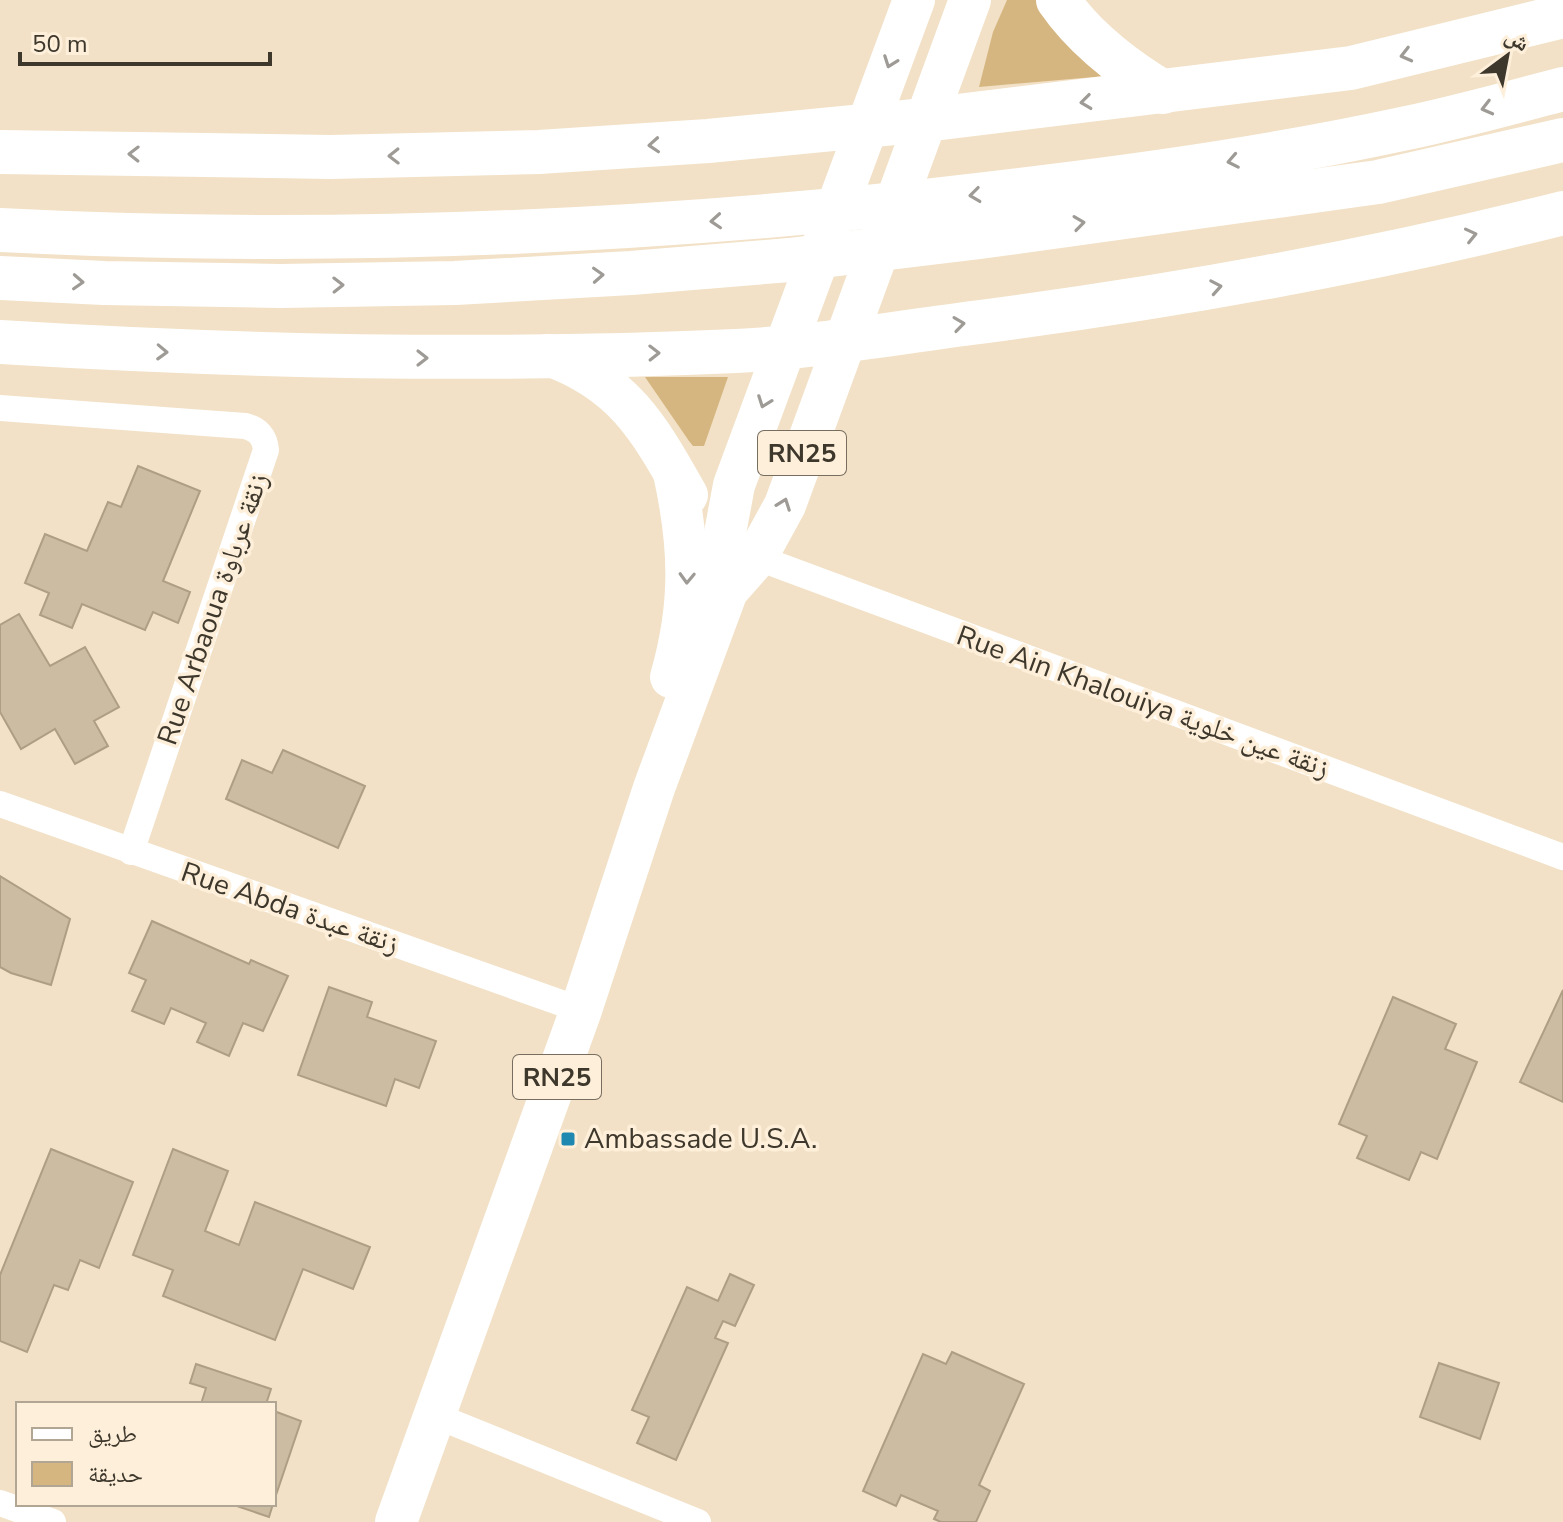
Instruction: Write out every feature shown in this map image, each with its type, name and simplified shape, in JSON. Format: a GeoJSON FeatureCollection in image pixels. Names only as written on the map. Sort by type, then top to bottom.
{"type":"FeatureCollection","features":[{"type":"Feature","properties":{"kind":"highway"},"geometry":{"type":"LineString","coordinates":[[1058,0],[1085,33],[1109,55],[1163,92]]}},
{"type":"Feature","properties":{"kind":"highway"},"geometry":{"type":"LineString","coordinates":[[0,152],[331,157],[539,152],[708,141],[860,144],[925,120],[1351,68],[1563,16]]}},
{"type":"Feature","properties":{"kind":"highway"},"geometry":{"type":"LineString","coordinates":[[0,230],[259,239],[448,236],[622,228],[795,215],[1194,169],[1404,129],[1563,89]]}},
{"type":"Feature","properties":{"kind":"highway"},"geometry":{"type":"LineString","coordinates":[[0,278],[280,286],[455,283],[773,262],[1378,182],[1563,140]]}},
{"type":"Feature","properties":{"kind":"highway"},"geometry":{"type":"LineString","coordinates":[[0,342],[159,352],[324,357],[479,358],[739,351],[785,346],[850,321],[1134,301],[1288,275],[1563,213]]}},
{"type":"Feature","properties":{"kind":"main road","name":"RN25"},"geometry":{"type":"LineString","coordinates":[[396,1522],[581,1010],[654,788],[727,591],[740,551],[734,485],[914,0]]}},
{"type":"Feature","properties":{"kind":"main road","name":"RN25"},"geometry":{"type":"LineString","coordinates":[[740,551],[785,505],[970,0]]}},
{"type":"Feature","properties":{"kind":"main road"},"geometry":{"type":"LineString","coordinates":[[548,355],[586,370],[618,394],[648,430],[704,525],[740,551]]}},
{"type":"Feature","properties":{"kind":"main road"},"geometry":{"type":"LineString","coordinates":[[654,788],[652,744],[684,621],[687,571],[685,523],[674,473]]}},
{"type":"Feature","properties":{"kind":"street","name":"Rue Arbaoua زنقة عرباوة"},"geometry":{"type":"LineString","coordinates":[[0,408],[245,426],[259,432],[265,441],[266,450],[131,852]]}},
{"type":"Feature","properties":{"kind":"street","name":"Rue Ain Khalouiya زنقة عين خلوية"},"geometry":{"type":"LineString","coordinates":[[740,551],[1563,857]]}},
{"type":"Feature","properties":{"kind":"street","name":"Rue Abda زنقة عبدة"},"geometry":{"type":"LineString","coordinates":[[0,804],[581,1010]]}},
{"type":"Feature","properties":{"kind":"street"},"geometry":{"type":"LineString","coordinates":[[434,1415],[698,1522]]}},
{"type":"Feature","properties":{"kind":"street"},"geometry":{"type":"LineString","coordinates":[[0,1503],[53,1522]]}},
{"type":"Feature","properties":{"kind":"green space"},"geometry":{"type":"Polygon","coordinates":[[[1007,0],[1037,0],[1055,25],[1106,76],[979,87],[993,32],[1007,0]]]}},
{"type":"Feature","properties":{"kind":"green space"},"geometry":{"type":"Polygon","coordinates":[[[645,377],[728,377],[704,446],[693,446],[645,377]]]}},
{"type":"Feature","properties":{"kind":"building"},"geometry":{"type":"Polygon","coordinates":[[[138,466],[200,491],[163,581],[190,592],[178,623],[153,612],[145,630],[82,604],[72,628],[40,615],[49,593],[25,583],[45,534],[87,551],[108,502],[121,507],[138,466]]]}},
{"type":"Feature","properties":{"kind":"building"},"geometry":{"type":"Polygon","coordinates":[[[19,614],[50,666],[85,647],[119,707],[94,721],[108,746],[75,764],[55,729],[21,749],[0,712],[0,625],[19,614]]]}},
{"type":"Feature","properties":{"kind":"building"},"geometry":{"type":"Polygon","coordinates":[[[283,750],[365,786],[338,848],[226,799],[242,760],[272,773],[283,750]]]}},
{"type":"Feature","properties":{"kind":"building"},"geometry":{"type":"Polygon","coordinates":[[[0,876],[70,919],[51,985],[0,967],[0,876]]]}},
{"type":"Feature","properties":{"kind":"building"},"geometry":{"type":"Polygon","coordinates":[[[152,921],[249,964],[251,960],[288,976],[263,1031],[243,1023],[229,1056],[197,1042],[206,1023],[171,1008],[164,1024],[132,1011],[146,980],[129,973],[152,921]]]}},
{"type":"Feature","properties":{"kind":"building"},"geometry":{"type":"Polygon","coordinates":[[[329,987],[372,1002],[367,1017],[436,1041],[419,1088],[395,1079],[386,1106],[298,1075],[329,987]]]}},
{"type":"Feature","properties":{"kind":"building"},"geometry":{"type":"Polygon","coordinates":[[[1563,990],[1563,1102],[1520,1082],[1563,990]]]}},
{"type":"Feature","properties":{"kind":"building"},"geometry":{"type":"Polygon","coordinates":[[[1393,997],[1456,1024],[1445,1049],[1477,1062],[1437,1159],[1421,1152],[1409,1180],[1357,1158],[1367,1136],[1339,1124],[1393,997]]]}},
{"type":"Feature","properties":{"kind":"building"},"geometry":{"type":"Polygon","coordinates":[[[51,1149],[133,1182],[99,1268],[80,1260],[68,1290],[54,1285],[27,1352],[0,1341],[0,1275],[51,1149]]]}},
{"type":"Feature","properties":{"kind":"building"},"geometry":{"type":"Polygon","coordinates":[[[173,1149],[228,1171],[205,1231],[239,1245],[255,1202],[370,1247],[353,1289],[303,1269],[275,1340],[163,1296],[173,1270],[133,1255],[173,1149]]]}},
{"type":"Feature","properties":{"kind":"building"},"geometry":{"type":"Polygon","coordinates":[[[730,1274],[754,1285],[735,1326],[723,1321],[715,1338],[728,1343],[676,1460],[637,1443],[649,1417],[632,1410],[687,1287],[718,1301],[730,1274]]]}},
{"type":"Feature","properties":{"kind":"building"},"geometry":{"type":"Polygon","coordinates":[[[952,1352],[1024,1384],[979,1485],[990,1491],[976,1522],[941,1522],[934,1519],[938,1511],[901,1495],[896,1506],[863,1491],[923,1354],[946,1364],[952,1352]]]}},
{"type":"Feature","properties":{"kind":"building"},"geometry":{"type":"Polygon","coordinates":[[[1439,1363],[1499,1383],[1480,1439],[1420,1417],[1439,1363]]]}},
{"type":"Feature","properties":{"kind":"building"},"geometry":{"type":"Polygon","coordinates":[[[196,1364],[271,1389],[267,1402],[202,1402],[206,1388],[190,1383],[196,1364]]]}},
{"type":"Feature","properties":{"kind":"building"},"geometry":{"type":"Polygon","coordinates":[[[276,1412],[301,1421],[276,1495],[276,1412]]]}},
{"type":"Feature","properties":{"kind":"building"},"geometry":{"type":"Polygon","coordinates":[[[237,1506],[272,1506],[269,1517],[237,1506]]]}},
{"type":"Feature","properties":{"kind":"place","name":"Ambassade U.S.A."},"geometry":{"type":"Point","coordinates":[568,1139]}}]}
